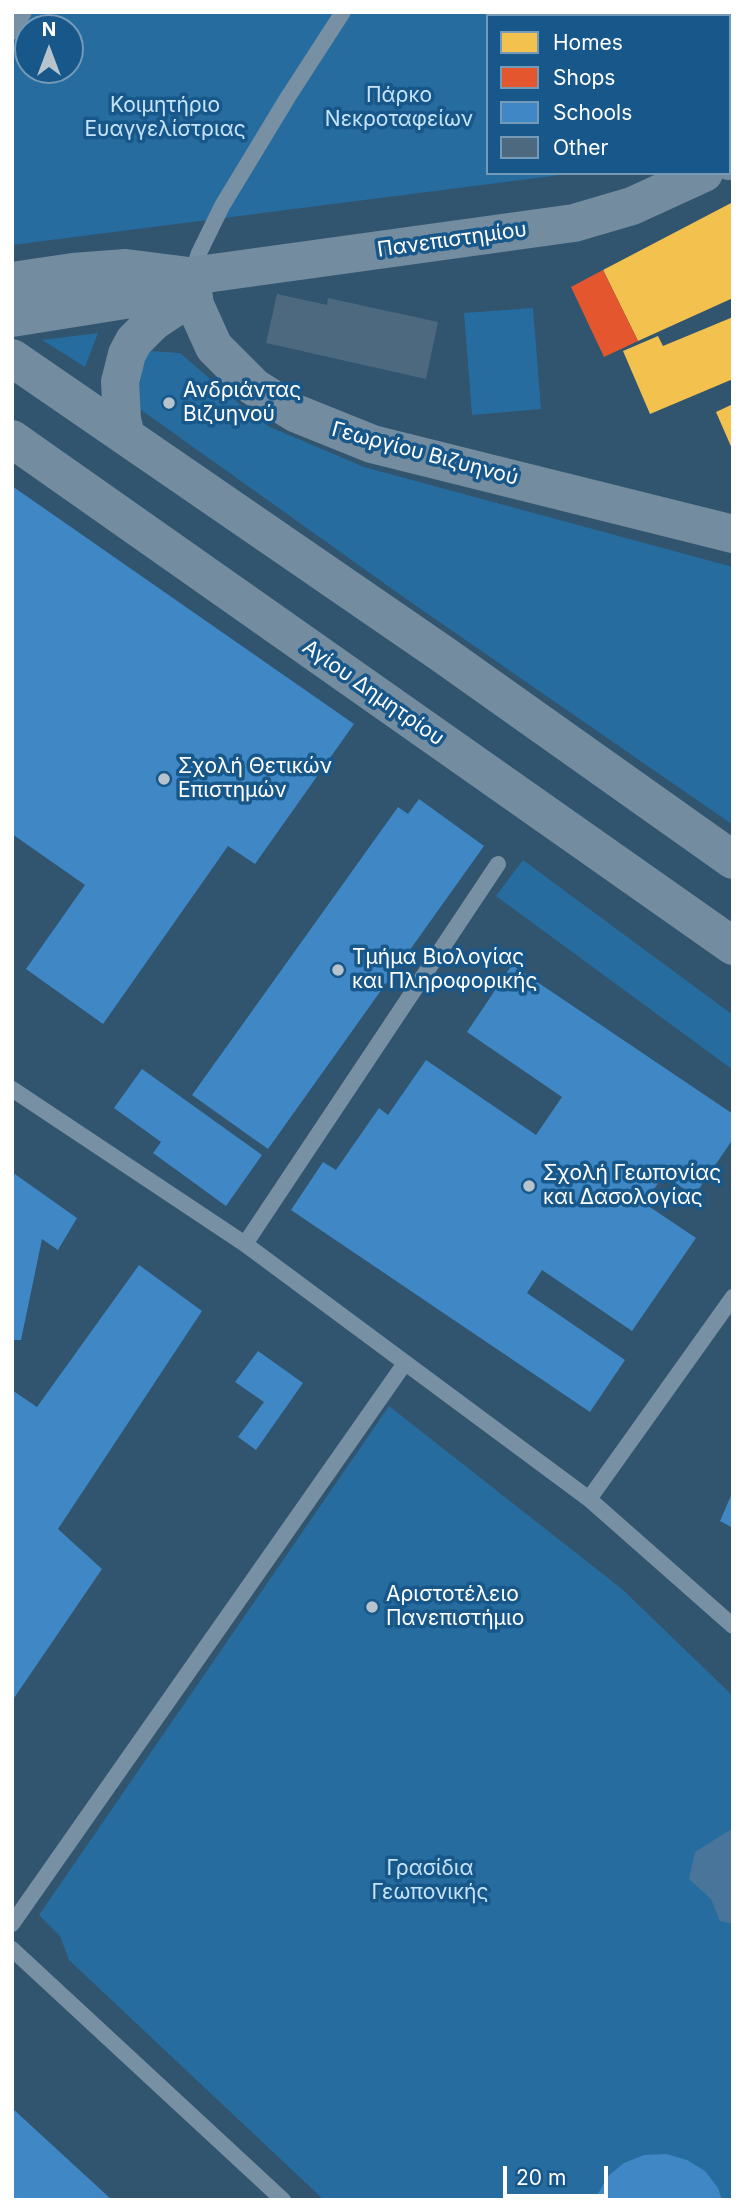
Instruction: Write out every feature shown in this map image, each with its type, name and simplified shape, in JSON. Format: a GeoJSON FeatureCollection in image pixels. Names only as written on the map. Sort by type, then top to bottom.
{"type":"FeatureCollection","features":[{"type":"Feature","properties":{"kind":"main road","name":"Πανεπιστημίου"},"geometry":{"type":"LineString","coordinates":[[12,318],[131,299],[158,291],[573,223],[632,206],[700,175]]}},
{"type":"Feature","properties":{"kind":"main road","name":"Πανεπιστημίου"},"geometry":{"type":"LineString","coordinates":[[12,281],[126,268],[192,286]]}},
{"type":"Feature","properties":{"kind":"main road"},"geometry":{"type":"LineString","coordinates":[[126,436],[120,382],[127,354],[146,328],[192,286]]}},
{"type":"Feature","properties":{"kind":"main road","name":"Γεωργίου Βιζυηνού"},"geometry":{"type":"LineString","coordinates":[[192,286],[209,338],[231,366],[254,387],[295,414],[372,444],[733,534]]}},
{"type":"Feature","properties":{"kind":"main road"},"geometry":{"type":"LineString","coordinates":[[12,358],[452,661],[733,860]]}},
{"type":"Feature","properties":{"kind":"main road","name":"Αγίου Δημητρίου"},"geometry":{"type":"LineString","coordinates":[[12,439],[733,946]]}},
{"type":"Feature","properties":{"kind":"lane"},"geometry":{"type":"LineString","coordinates":[[12,32],[24,12]]}},
{"type":"Feature","properties":{"kind":"lane"},"geometry":{"type":"LineString","coordinates":[[192,286],[199,253],[222,206],[343,12]]}},
{"type":"Feature","properties":{"kind":"lane"},"geometry":{"type":"LineString","coordinates":[[245,1244],[498,864]]}},
{"type":"Feature","properties":{"kind":"lane"},"geometry":{"type":"LineString","coordinates":[[12,1089],[245,1244],[589,1499],[733,1626]]}},
{"type":"Feature","properties":{"kind":"lane"},"geometry":{"type":"LineString","coordinates":[[589,1499],[733,1297]]}},
{"type":"Feature","properties":{"kind":"lane"},"geometry":{"type":"LineString","coordinates":[[12,1924],[405,1363]]}},
{"type":"Feature","properties":{"kind":"lane"},"geometry":{"type":"LineString","coordinates":[[12,1949],[283,2200]]}},
{"type":"Feature","properties":{"kind":"green space","name":"Κοιμητήριο Ευαγγελίστριας"},"geometry":{"type":"Polygon","coordinates":[[[12,12],[733,12],[731,72],[731,14],[486,14],[486,175],[560,175],[12,245],[12,12]]]}},
{"type":"Feature","properties":{"kind":"green space"},"geometry":{"type":"Polygon","coordinates":[[[533,308],[541,409],[472,415],[464,313],[533,308]]]}},
{"type":"Feature","properties":{"kind":"green space"},"geometry":{"type":"Polygon","coordinates":[[[98,333],[85,367],[42,340],[98,333]]]}},
{"type":"Feature","properties":{"kind":"green space"},"geometry":{"type":"Polygon","coordinates":[[[151,351],[180,353],[270,427],[364,467],[733,567],[733,825],[412,603],[137,407],[140,360],[151,351]]]}},
{"type":"Feature","properties":{"kind":"green space"},"geometry":{"type":"Polygon","coordinates":[[[523,860],[733,1015],[733,1070],[496,896],[523,860]]]}},
{"type":"Feature","properties":{"kind":"green space","name":"Γρασίδια Γεωπονικής"},"geometry":{"type":"Polygon","coordinates":[[[389,1406],[622,1589],[733,1696],[733,2200],[324,2200],[69,1960],[60,1936],[39,1915],[389,1406]]]}},
{"type":"Feature","properties":{"kind":"shaded area"},"geometry":{"type":"Polygon","coordinates":[[[733,1828],[733,1924],[720,1921],[711,1899],[689,1879],[695,1852],[733,1828]]]}},
{"type":"Feature","properties":{"kind":"building: Homes"},"geometry":{"type":"Polygon","coordinates":[[[733,202],[733,298],[638,341],[603,270],[733,202]]]}},
{"type":"Feature","properties":{"kind":"building: Homes"},"geometry":{"type":"Polygon","coordinates":[[[733,317],[733,379],[650,414],[623,351],[658,336],[663,346],[733,317]]]}},
{"type":"Feature","properties":{"kind":"building: Homes"},"geometry":{"type":"Polygon","coordinates":[[[733,404],[733,451],[716,412],[733,404]]]}},
{"type":"Feature","properties":{"kind":"building: Shops"},"geometry":{"type":"Polygon","coordinates":[[[603,270],[638,341],[604,357],[571,287],[603,270]]]}},
{"type":"Feature","properties":{"kind":"building: Schools","name":"Σχολή Θετικών Επιστημών"},"geometry":{"type":"Polygon","coordinates":[[[12,486],[354,724],[255,864],[228,846],[103,1024],[26,969],[85,885],[12,834],[12,486]]]}},
{"type":"Feature","properties":{"kind":"building: Schools","name":"Τμήμα Βιολογίας και Πληροφορικής"},"geometry":{"type":"Polygon","coordinates":[[[419,799],[484,846],[268,1149],[192,1095],[398,807],[408,814],[419,799]]]}},
{"type":"Feature","properties":{"kind":"building: Schools","name":"Σχολή Γεωπονίας και Δασολογίας"},"geometry":{"type":"Polygon","coordinates":[[[512,965],[733,1114],[733,1139],[694,1196],[664,1175],[644,1203],[696,1238],[632,1331],[542,1270],[527,1293],[625,1360],[590,1412],[291,1210],[323,1162],[336,1170],[379,1108],[388,1115],[426,1060],[536,1135],[562,1097],[467,1032],[512,965]]]}},
{"type":"Feature","properties":{"kind":"building: Schools"},"geometry":{"type":"Polygon","coordinates":[[[142,1069],[262,1155],[226,1206],[153,1153],[161,1142],[114,1108],[142,1069]]]}},
{"type":"Feature","properties":{"kind":"building: Schools"},"geometry":{"type":"Polygon","coordinates":[[[12,1172],[77,1218],[58,1250],[42,1239],[21,1340],[12,1340],[12,1172]]]}},
{"type":"Feature","properties":{"kind":"building: Schools"},"geometry":{"type":"Polygon","coordinates":[[[139,1265],[202,1311],[58,1529],[102,1569],[12,1701],[12,1390],[37,1407],[139,1265]]]}},
{"type":"Feature","properties":{"kind":"building: Schools"},"geometry":{"type":"Polygon","coordinates":[[[258,1351],[303,1383],[256,1450],[238,1437],[264,1402],[235,1382],[258,1351]]]}},
{"type":"Feature","properties":{"kind":"building: Schools"},"geometry":{"type":"Polygon","coordinates":[[[733,1491],[733,1528],[720,1521],[733,1491]]]}},
{"type":"Feature","properties":{"kind":"building: Schools"},"geometry":{"type":"Polygon","coordinates":[[[12,2108],[112,2200],[12,2200],[12,2108]]]}},
{"type":"Feature","properties":{"kind":"building: Schools"},"geometry":{"type":"Polygon","coordinates":[[[666,2154],[687,2160],[705,2171],[718,2188],[722,2200],[595,2200],[607,2177],[624,2163],[644,2155],[666,2154]]]}},
{"type":"Feature","properties":{"kind":"building: Other"},"geometry":{"type":"Polygon","coordinates":[[[277,294],[327,305],[328,298],[438,322],[426,379],[266,343],[277,294]]]}},
{"type":"Feature","properties":{"kind":"place","name":"Ανδριάντας Βιζυηνού"},"geometry":{"type":"Point","coordinates":[169,403]}},
{"type":"Feature","properties":{"kind":"place","name":"Σχολή Θετικών Επιστημών"},"geometry":{"type":"Point","coordinates":[164,779]}},
{"type":"Feature","properties":{"kind":"place","name":"Τμήμα Βιολογίας και Πληροφορικής"},"geometry":{"type":"Point","coordinates":[338,970]}},
{"type":"Feature","properties":{"kind":"place","name":"Σχολή Γεωπονίας και Δασολογίας"},"geometry":{"type":"Point","coordinates":[529,1186]}},
{"type":"Feature","properties":{"kind":"place","name":"Αριστοτέλειο Πανεπιστήμιο"},"geometry":{"type":"Point","coordinates":[372,1607]}},
{"type":"Feature","properties":{"kind":"park label","name":"Πάρκο Νεκροταφείων"},"geometry":{"type":"Point","coordinates":[399,108]}}]}
